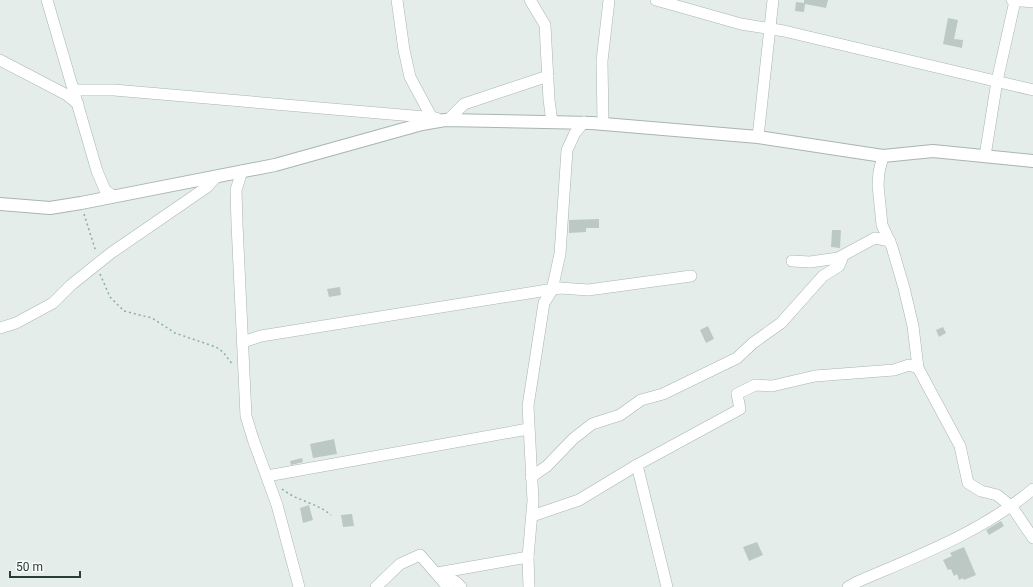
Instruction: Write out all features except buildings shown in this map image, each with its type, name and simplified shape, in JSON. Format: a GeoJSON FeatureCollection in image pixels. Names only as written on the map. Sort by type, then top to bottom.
{"type":"FeatureCollection","features":[{"type":"Feature","properties":{"kind":"street"},"geometry":{"type":"LineString","coordinates":[[47,0],[96,171],[105,190],[113,196]]}},
{"type":"Feature","properties":{"kind":"street"},"geometry":{"type":"LineString","coordinates":[[397,0],[404,50],[410,77],[440,120]]}},
{"type":"Feature","properties":{"kind":"street"},"geometry":{"type":"LineString","coordinates":[[530,0],[545,25],[552,122]]}},
{"type":"Feature","properties":{"kind":"street"},"geometry":{"type":"LineString","coordinates":[[602,124],[602,61],[609,0]]}},
{"type":"Feature","properties":{"kind":"street"},"geometry":{"type":"LineString","coordinates":[[656,0],[703,12],[741,24],[770,28],[1033,90]]}},
{"type":"Feature","properties":{"kind":"street"},"geometry":{"type":"LineString","coordinates":[[758,136],[773,0]]}},
{"type":"Feature","properties":{"kind":"street"},"geometry":{"type":"LineString","coordinates":[[985,156],[997,81],[1013,0],[1033,2]]}},
{"type":"Feature","properties":{"kind":"street"},"geometry":{"type":"LineString","coordinates":[[0,60],[67,95],[77,103],[79,108]]}},
{"type":"Feature","properties":{"kind":"street"},"geometry":{"type":"LineString","coordinates":[[0,204],[50,208],[275,165],[440,120],[464,104],[548,76]]}},
{"type":"Feature","properties":{"kind":"street"},"geometry":{"type":"LineString","coordinates":[[73,90],[114,90],[440,120],[584,122],[758,136],[883,156],[933,151],[1033,161]]}},
{"type":"Feature","properties":{"kind":"street"},"geometry":{"type":"LineString","coordinates":[[529,587],[528,557],[534,501],[531,477],[528,406],[544,303],[552,290],[560,254],[567,150],[575,133],[584,122]]}},
{"type":"Feature","properties":{"kind":"street"},"geometry":{"type":"LineString","coordinates":[[883,156],[879,172],[879,202],[882,225],[890,241],[911,316],[918,368],[960,446],[968,483],[981,491],[997,495],[1012,507],[1033,538]]}},
{"type":"Feature","properties":{"kind":"street"},"geometry":{"type":"LineString","coordinates":[[242,171],[236,190],[246,416],[269,476],[278,505],[298,587]]}},
{"type":"Feature","properties":{"kind":"street"},"geometry":{"type":"LineString","coordinates":[[0,328],[22,320],[53,302],[98,263],[164,215],[207,187],[217,176]]}},
{"type":"Feature","properties":{"kind":"street"},"geometry":{"type":"LineString","coordinates":[[792,261],[817,262],[843,256],[875,238],[890,241]]}},
{"type":"Feature","properties":{"kind":"street"},"geometry":{"type":"LineString","coordinates":[[531,477],[547,466],[573,439],[592,424],[620,415],[641,400],[669,391],[737,358],[753,343],[781,323],[823,276],[839,266],[843,256]]}},
{"type":"Feature","properties":{"kind":"street"},"geometry":{"type":"LineString","coordinates":[[243,342],[262,336],[560,288],[588,290],[691,276]]}},
{"type":"Feature","properties":{"kind":"street"},"geometry":{"type":"LineString","coordinates":[[532,516],[579,500],[637,465],[740,410],[737,394],[755,385],[772,386],[815,376],[894,370],[909,365],[918,368]]}},
{"type":"Feature","properties":{"kind":"street"},"geometry":{"type":"LineString","coordinates":[[269,476],[528,429]]}},
{"type":"Feature","properties":{"kind":"street"},"geometry":{"type":"LineString","coordinates":[[637,465],[666,587]]}},
{"type":"Feature","properties":{"kind":"street"},"geometry":{"type":"LineString","coordinates":[[848,587],[930,551],[1012,507],[1033,489]]}},
{"type":"Feature","properties":{"kind":"street"},"geometry":{"type":"LineString","coordinates":[[376,587],[400,564],[420,555],[443,580],[454,580],[461,587]]}},
{"type":"Feature","properties":{"kind":"street"},"geometry":{"type":"LineString","coordinates":[[443,580],[528,557]]}},
{"type":"Feature","properties":{"kind":"path"},"geometry":{"type":"LineString","coordinates":[[81,202],[107,291],[119,308],[131,314],[152,318],[175,333],[216,347],[228,358],[235,369]]}},
{"type":"Feature","properties":{"kind":"path"},"geometry":{"type":"LineString","coordinates":[[269,476],[293,497],[318,507],[331,515]]}}]}
